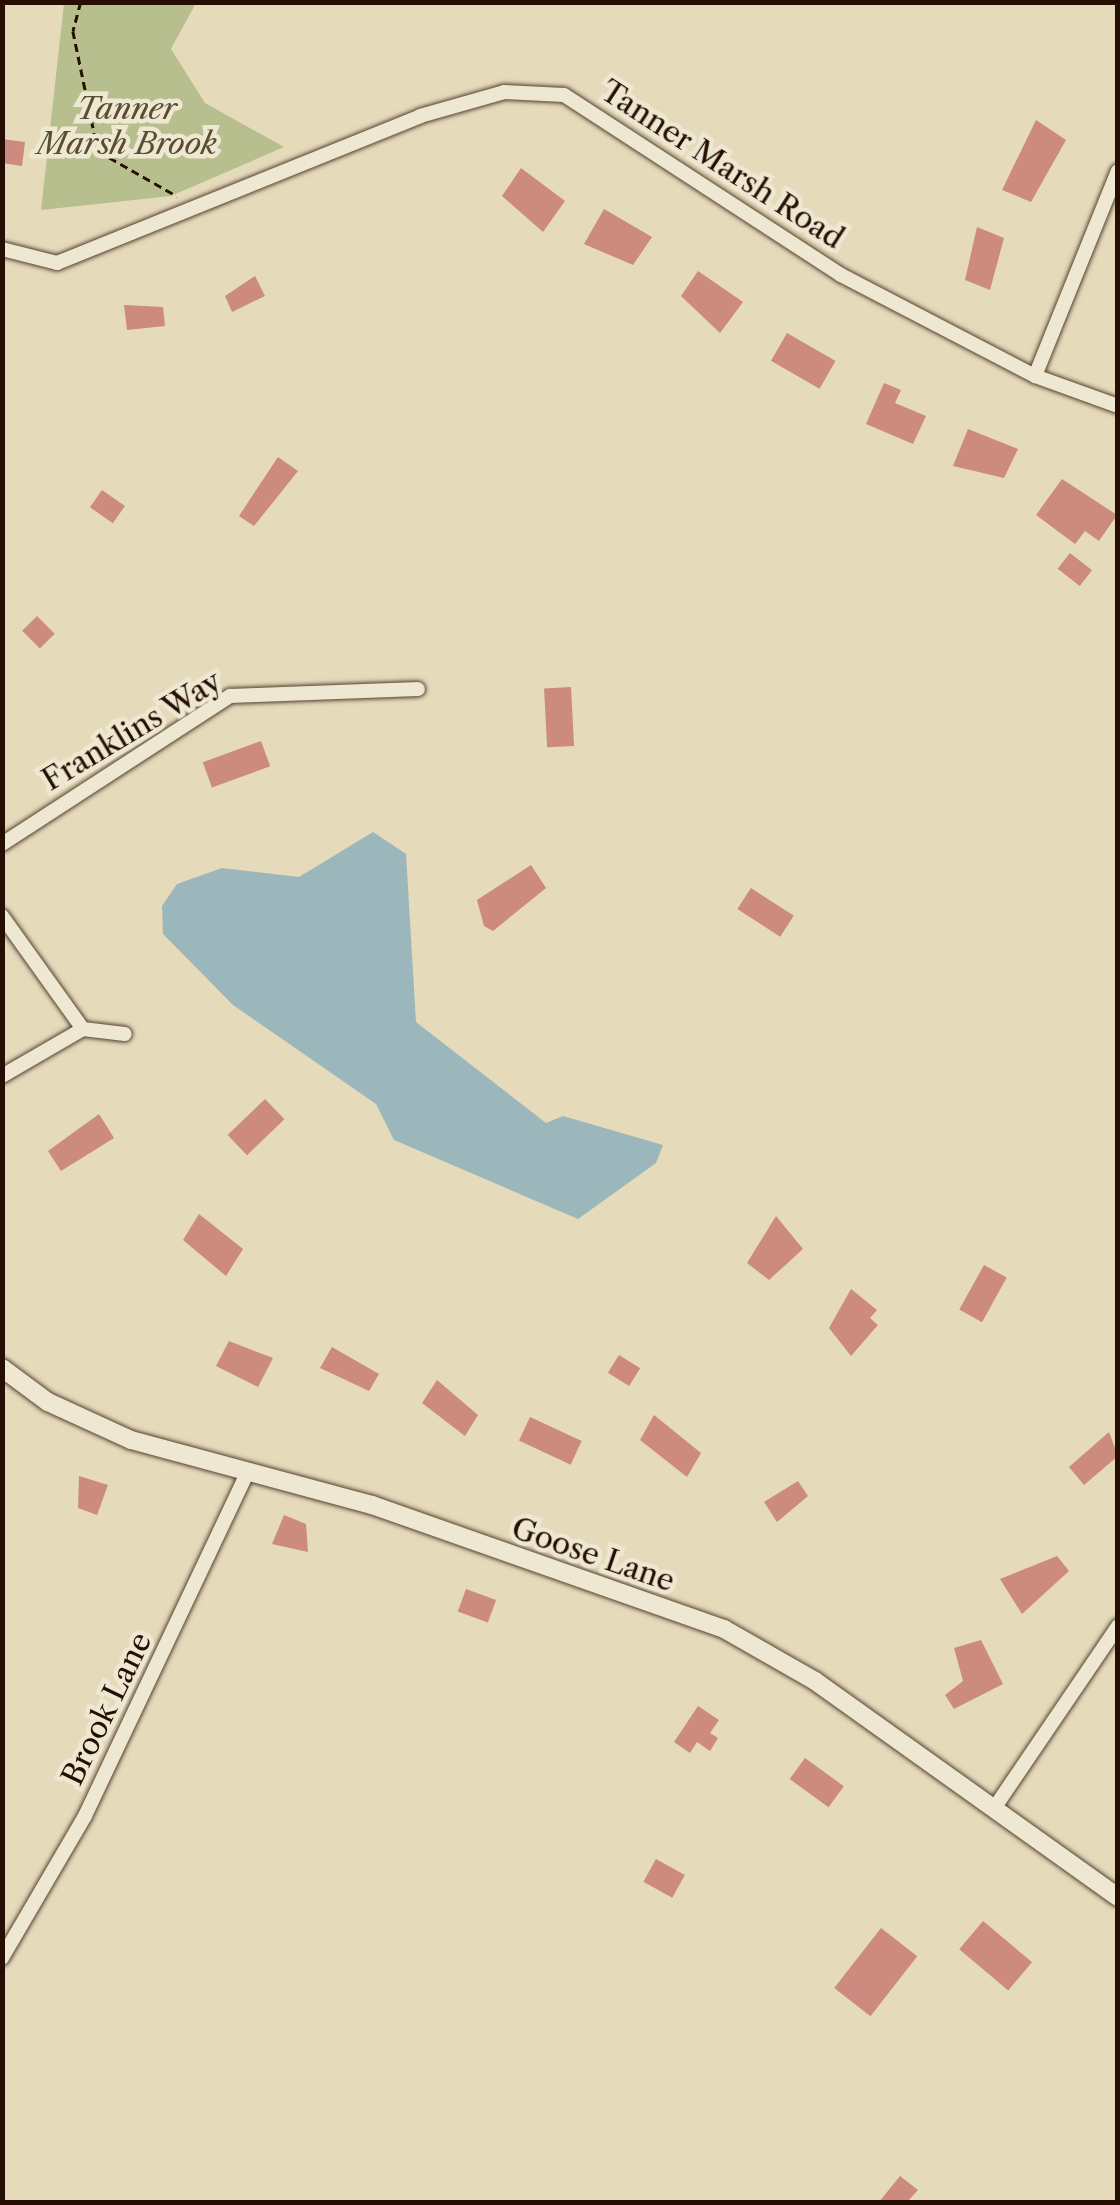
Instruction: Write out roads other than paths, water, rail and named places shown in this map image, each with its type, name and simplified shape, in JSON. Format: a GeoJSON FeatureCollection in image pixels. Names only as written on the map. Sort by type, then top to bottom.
{"type":"FeatureCollection","features":[{"type":"Feature","properties":{"kind":"street","name":"Tanner Marsh Road"},"geometry":{"type":"LineString","coordinates":[[2,250],[57,263],[420,116],[504,92],[564,94],[841,275],[1035,376],[1118,406]]}},
{"type":"Feature","properties":{"kind":"street"},"geometry":{"type":"LineString","coordinates":[[1035,376],[1118,171]]}},
{"type":"Feature","properties":{"kind":"street","name":"Franklins Way"},"geometry":{"type":"LineString","coordinates":[[2,844],[230,696],[418,690]]}},
{"type":"Feature","properties":{"kind":"street"},"geometry":{"type":"LineString","coordinates":[[2,916],[83,1029]]}},
{"type":"Feature","properties":{"kind":"street"},"geometry":{"type":"LineString","coordinates":[[2,1076],[83,1029],[125,1034]]}},
{"type":"Feature","properties":{"kind":"street","name":"Goose Lane"},"geometry":{"type":"LineString","coordinates":[[2,1368],[48,1402],[130,1440],[246,1476],[372,1505],[724,1630],[816,1681],[1118,1897]]}},
{"type":"Feature","properties":{"kind":"street","name":"Brook Lane"},"geometry":{"type":"LineString","coordinates":[[2,1958],[93,1800],[246,1476]]}},
{"type":"Feature","properties":{"kind":"street"},"geometry":{"type":"LineString","coordinates":[[995,1807],[1118,1626]]}},
{"type":"Feature","properties":{"kind":"water"},"geometry":{"type":"Polygon","coordinates":[[[373,832],[406,854],[416,1022],[546,1123],[563,1116],[663,1145],[656,1163],[578,1219],[394,1140],[376,1104],[233,1005],[163,934],[162,906],[177,884],[222,868],[299,877],[373,832]]]}},
{"type":"Feature","properties":{"kind":"park label","name":"Tanner Marsh Brook"},"geometry":{"type":"Point","coordinates":[127,126]}}]}
